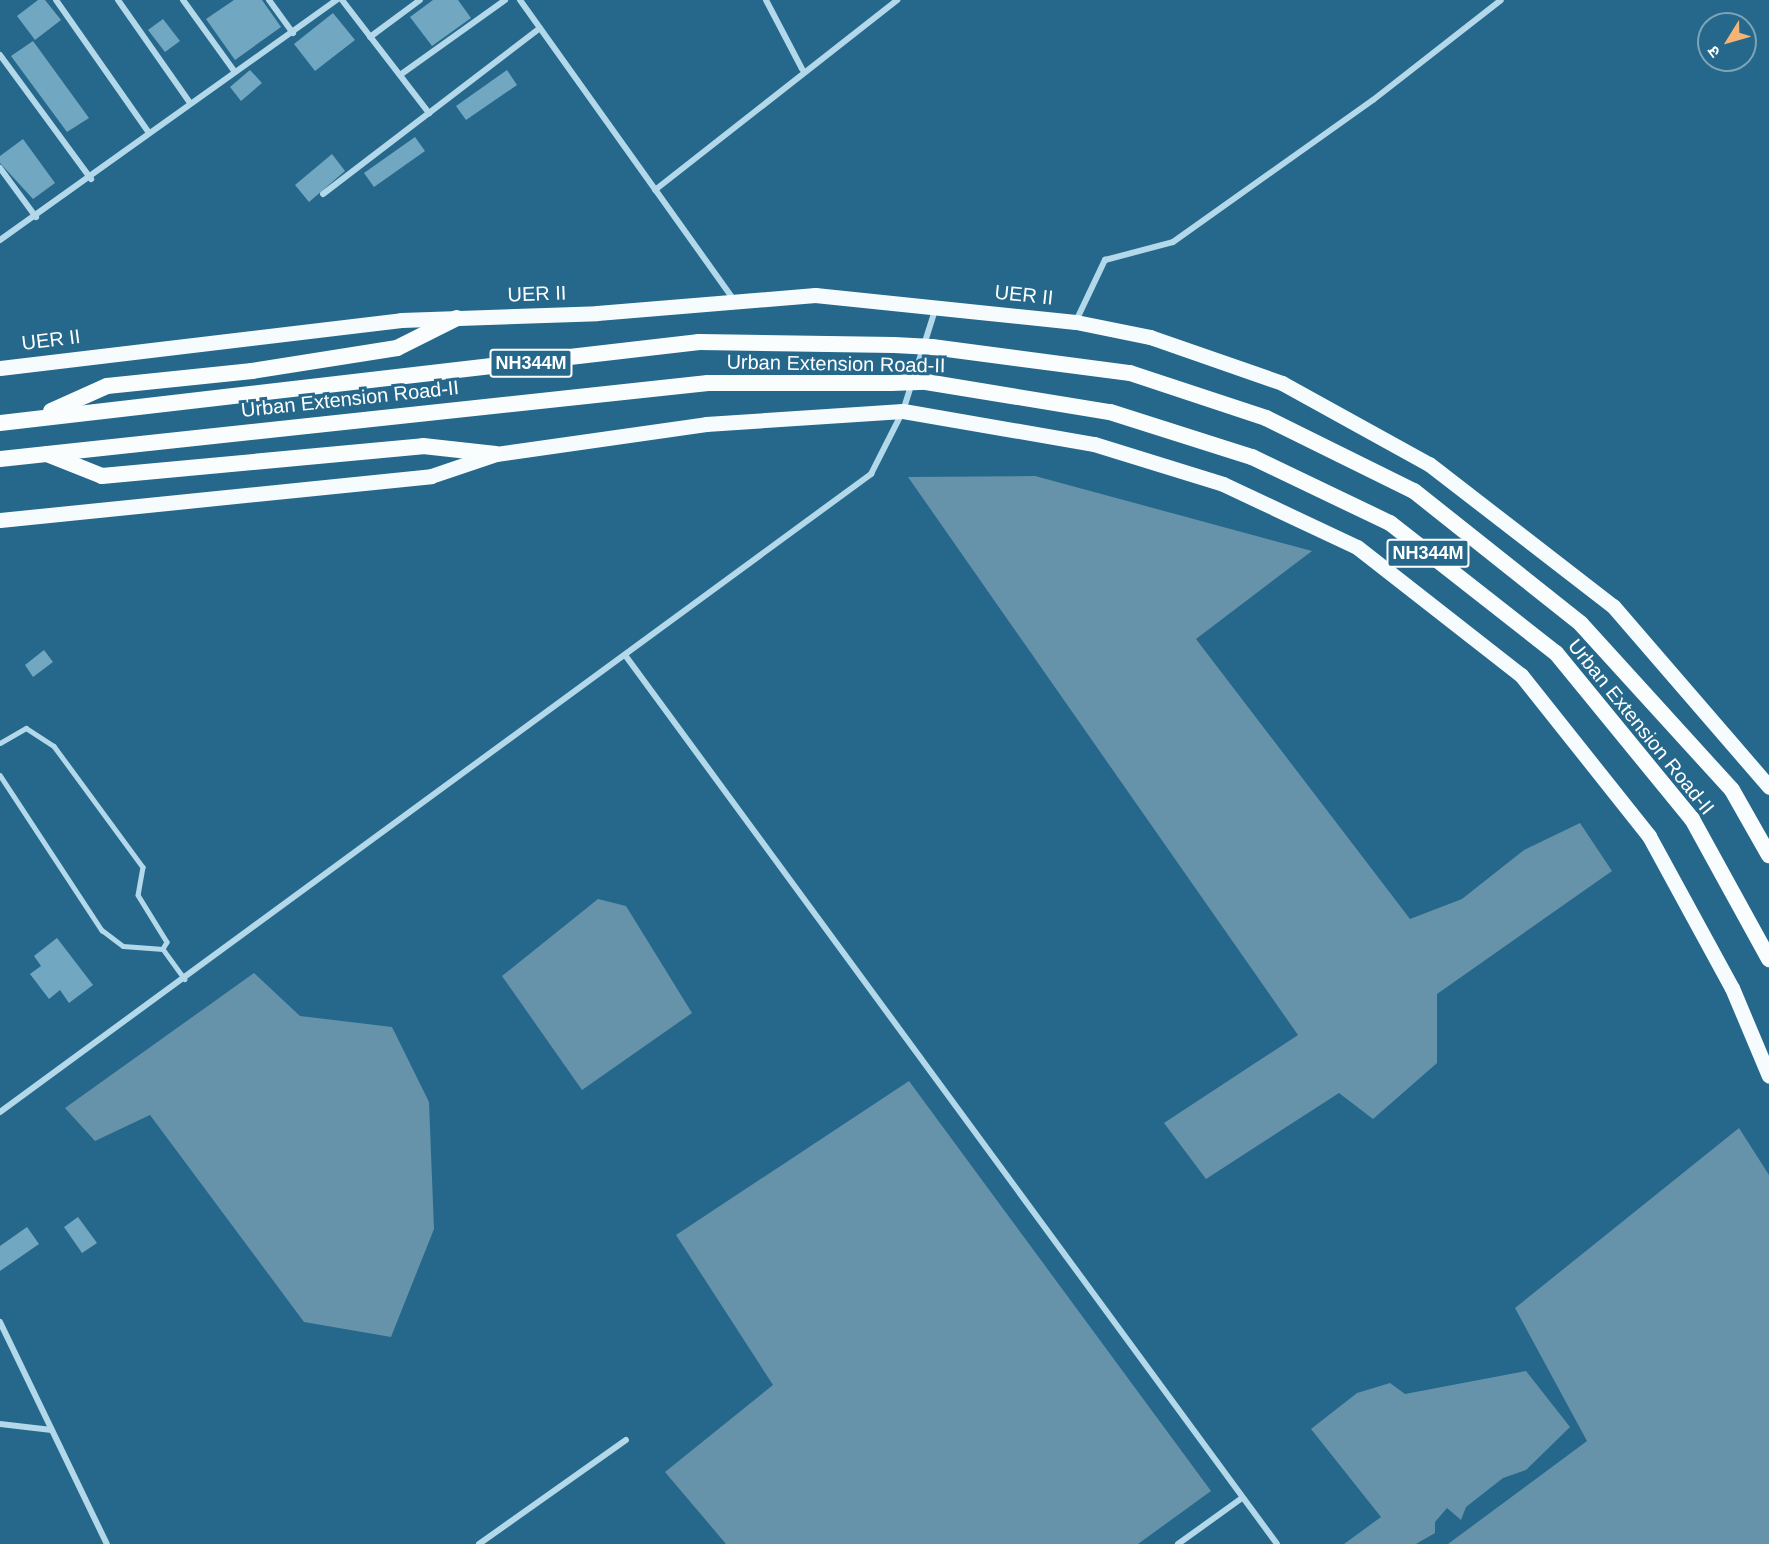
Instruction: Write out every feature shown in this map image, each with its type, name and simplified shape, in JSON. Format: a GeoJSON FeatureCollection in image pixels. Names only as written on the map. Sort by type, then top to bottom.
{"type":"FeatureCollection","features":[{"type":"Feature","properties":{"kind":"highway"},"geometry":{"type":"LineString","coordinates":[[36,417],[107,386],[252,371],[397,348],[457,318]]}},
{"type":"Feature","properties":{"kind":"highway","name":"Urban Extension Road-II"},"geometry":{"type":"LineString","coordinates":[[0,423],[36,417],[292,393],[699,342],[928,346],[1130,373],[1266,418],[1414,491],[1581,624],[1732,790],[1769,855]]}},
{"type":"Feature","properties":{"kind":"highway","name":"Urban Extension Road-II"},"geometry":{"type":"LineString","coordinates":[[0,459],[708,383],[919,382],[1110,412],[1252,457],[1390,523],[1556,653],[1692,819],[1769,959]]}},
{"type":"Feature","properties":{"kind":"highway"},"geometry":{"type":"LineString","coordinates":[[43,453],[102,476],[423,446],[496,454]]}},
{"type":"Feature","properties":{"kind":"main road","name":"UER II"},"geometry":{"type":"LineString","coordinates":[[0,368],[457,318],[735,302],[815,295],[1076,322],[1150,337],[1282,383],[1429,464],[1613,606],[1769,787]]}},
{"type":"Feature","properties":{"kind":"main road"},"geometry":{"type":"LineString","coordinates":[[0,520],[431,476],[496,454],[706,424],[903,411],[1094,444],[1223,484],[1357,547],[1521,675],[1649,836],[1732,988],[1769,1076]]}},
{"type":"Feature","properties":{"kind":"street"},"geometry":{"type":"LineString","coordinates":[[56,0],[149,133]]}},
{"type":"Feature","properties":{"kind":"street"},"geometry":{"type":"LineString","coordinates":[[118,0],[190,103]]}},
{"type":"Feature","properties":{"kind":"street"},"geometry":{"type":"LineString","coordinates":[[183,0],[235,72]]}},
{"type":"Feature","properties":{"kind":"street"},"geometry":{"type":"LineString","coordinates":[[269,0],[293,33]]}},
{"type":"Feature","properties":{"kind":"street"},"geometry":{"type":"LineString","coordinates":[[0,240],[91,179],[190,103],[337,0]]}},
{"type":"Feature","properties":{"kind":"street"},"geometry":{"type":"LineString","coordinates":[[342,0],[429,113]]}},
{"type":"Feature","properties":{"kind":"street"},"geometry":{"type":"LineString","coordinates":[[370,37],[420,0]]}},
{"type":"Feature","properties":{"kind":"street"},"geometry":{"type":"LineString","coordinates":[[400,75],[505,0]]}},
{"type":"Feature","properties":{"kind":"street"},"geometry":{"type":"LineString","coordinates":[[520,0],[735,302]]}},
{"type":"Feature","properties":{"kind":"street"},"geometry":{"type":"LineString","coordinates":[[766,0],[802,69]]}},
{"type":"Feature","properties":{"kind":"street"},"geometry":{"type":"LineString","coordinates":[[1076,322],[1106,260],[1173,242],[1373,100],[1501,0]]}},
{"type":"Feature","properties":{"kind":"street"},"geometry":{"type":"LineString","coordinates":[[656,190],[802,69],[894,1]]}},
{"type":"Feature","properties":{"kind":"street"},"geometry":{"type":"LineString","coordinates":[[323,194],[540,28]]}},
{"type":"Feature","properties":{"kind":"street"},"geometry":{"type":"LineString","coordinates":[[0,55],[91,179]]}},
{"type":"Feature","properties":{"kind":"street"},"geometry":{"type":"LineString","coordinates":[[0,168],[36,217]]}},
{"type":"Feature","properties":{"kind":"street"},"geometry":{"type":"LineString","coordinates":[[0,1112],[185,979],[871,474],[919,382],[936,307]]}},
{"type":"Feature","properties":{"kind":"street"},"geometry":{"type":"LineString","coordinates":[[625,655],[1277,1544]]}},
{"type":"Feature","properties":{"kind":"street"},"geometry":{"type":"LineString","coordinates":[[0,1322],[107,1544]]}},
{"type":"Feature","properties":{"kind":"street"},"geometry":{"type":"LineString","coordinates":[[0,1424],[52,1430]]}},
{"type":"Feature","properties":{"kind":"street"},"geometry":{"type":"LineString","coordinates":[[479,1544],[626,1440]]}},
{"type":"Feature","properties":{"kind":"street"},"geometry":{"type":"LineString","coordinates":[[1178,1544],[1242,1498]]}},
{"type":"Feature","properties":{"kind":"lane"},"geometry":{"type":"LineString","coordinates":[[0,743],[26,728],[54,746],[143,867],[138,895],[167,942],[163,949]]}},
{"type":"Feature","properties":{"kind":"lane"},"geometry":{"type":"LineString","coordinates":[[0,775],[102,930],[123,946],[163,949],[185,979]]}},
{"type":"Feature","properties":{"kind":"water"},"geometry":{"type":"Polygon","coordinates":[[[1035,476],[1312,551],[1196,639],[1410,919],[1462,899],[1524,850],[1580,823],[1612,871],[1437,994],[1437,1063],[1373,1119],[1339,1093],[1206,1179],[1164,1123],[1298,1035],[908,477],[1035,476]]]}},
{"type":"Feature","properties":{"kind":"water"},"geometry":{"type":"Polygon","coordinates":[[[598,899],[626,906],[692,1013],[582,1090],[502,976],[598,899]]]}},
{"type":"Feature","properties":{"kind":"water"},"geometry":{"type":"Polygon","coordinates":[[[254,973],[300,1016],[392,1027],[429,1102],[434,1229],[391,1337],[304,1322],[150,1115],[95,1141],[65,1108],[254,973]]]}},
{"type":"Feature","properties":{"kind":"water"},"geometry":{"type":"Polygon","coordinates":[[[909,1081],[1211,1491],[1138,1544],[726,1544],[665,1472],[773,1385],[676,1235],[909,1081]]]}},
{"type":"Feature","properties":{"kind":"water"},"geometry":{"type":"Polygon","coordinates":[[[1739,1128],[1769,1175],[1769,1544],[1448,1544],[1587,1441],[1515,1308],[1739,1128]]]}},
{"type":"Feature","properties":{"kind":"water"},"geometry":{"type":"Polygon","coordinates":[[[1526,1371],[1570,1427],[1526,1470],[1503,1478],[1466,1507],[1461,1520],[1447,1508],[1435,1522],[1435,1533],[1416,1544],[1344,1544],[1381,1517],[1311,1429],[1357,1393],[1390,1383],[1405,1394],[1526,1371]]]}},
{"type":"Feature","properties":{"kind":"building"},"geometry":{"type":"Polygon","coordinates":[[[38,0],[45,0],[61,20],[35,40],[17,16],[38,0]]]}},
{"type":"Feature","properties":{"kind":"building"},"geometry":{"type":"Polygon","coordinates":[[[234,0],[262,0],[281,27],[235,60],[206,19],[234,0]]]}},
{"type":"Feature","properties":{"kind":"building"},"geometry":{"type":"Polygon","coordinates":[[[433,0],[458,0],[471,18],[432,46],[410,17],[433,0]]]}},
{"type":"Feature","properties":{"kind":"building"},"geometry":{"type":"Polygon","coordinates":[[[333,13],[355,40],[315,71],[294,44],[333,13]]]}},
{"type":"Feature","properties":{"kind":"building"},"geometry":{"type":"Polygon","coordinates":[[[163,19],[180,41],[165,52],[148,30],[163,19]]]}},
{"type":"Feature","properties":{"kind":"building"},"geometry":{"type":"Polygon","coordinates":[[[33,41],[89,118],[67,132],[11,56],[33,41]]]}},
{"type":"Feature","properties":{"kind":"building"},"geometry":{"type":"Polygon","coordinates":[[[250,70],[262,83],[241,101],[230,87],[250,70]]]}},
{"type":"Feature","properties":{"kind":"building"},"geometry":{"type":"Polygon","coordinates":[[[507,70],[517,85],[466,120],[456,106],[507,70]]]}},
{"type":"Feature","properties":{"kind":"building"},"geometry":{"type":"Polygon","coordinates":[[[415,137],[425,151],[374,187],[364,173],[415,137]]]}},
{"type":"Feature","properties":{"kind":"building"},"geometry":{"type":"Polygon","coordinates":[[[23,139],[55,183],[33,199],[0,163],[0,156],[23,139]]]}},
{"type":"Feature","properties":{"kind":"building"},"geometry":{"type":"Polygon","coordinates":[[[332,154],[345,171],[309,202],[295,185],[332,154]]]}},
{"type":"Feature","properties":{"kind":"building"},"geometry":{"type":"Polygon","coordinates":[[[44,650],[53,662],[33,677],[25,665],[44,650]]]}},
{"type":"Feature","properties":{"kind":"building"},"geometry":{"type":"Polygon","coordinates":[[[57,938],[93,985],[69,1003],[60,990],[49,999],[30,974],[41,966],[34,956],[57,938]]]}},
{"type":"Feature","properties":{"kind":"building"},"geometry":{"type":"Polygon","coordinates":[[[78,1217],[97,1243],[82,1253],[64,1227],[78,1217]]]}},
{"type":"Feature","properties":{"kind":"building"},"geometry":{"type":"Polygon","coordinates":[[[27,1227],[39,1244],[0,1271],[0,1246],[27,1227]]]}}]}
